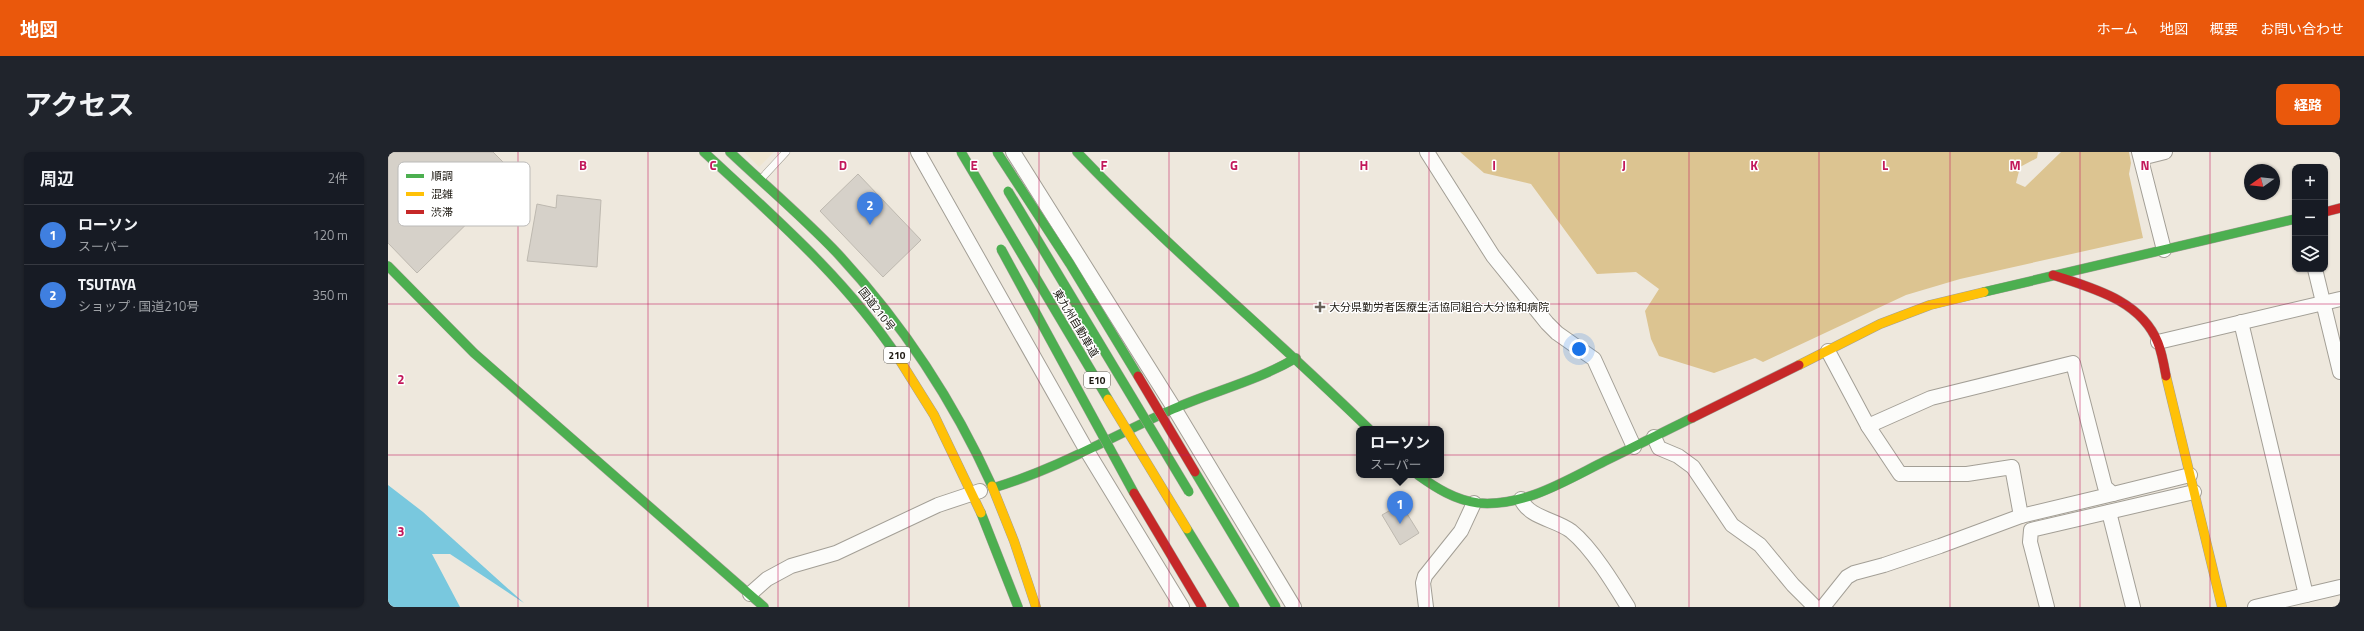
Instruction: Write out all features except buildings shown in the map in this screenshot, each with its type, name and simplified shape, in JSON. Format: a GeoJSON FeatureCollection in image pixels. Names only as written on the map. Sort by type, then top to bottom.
{"type":"FeatureCollection","features":[{"type":"Feature","properties":{"kind":"main road","name":"国道210号"},"geometry":{"type":"LineString","coordinates":[[704,152],[823,265],[880,332],[936,418],[974,492],[1018,607]]}},
{"type":"Feature","properties":{"kind":"main road","name":"国道210号"},"geometry":{"type":"LineString","coordinates":[[730,152],[830,247],[897,325],[936,383],[992,488],[1010,530],[1036,607]]}},
{"type":"Feature","properties":{"kind":"main road","name":"東九州自動車道"},"geometry":{"type":"LineString","coordinates":[[960,152],[1016,247],[1235,607]]}},
{"type":"Feature","properties":{"kind":"main road"},"geometry":{"type":"LineString","coordinates":[[997,152],[1050,229],[1276,607]]}},
{"type":"Feature","properties":{"kind":"main road"},"geometry":{"type":"LineString","coordinates":[[1077,152],[1129,207],[1296,358],[1366,426]]}},
{"type":"Feature","properties":{"kind":"main road","name":"東九州自動車道"},"geometry":{"type":"LineString","coordinates":[[1004,184],[1194,499]]}},
{"type":"Feature","properties":{"kind":"main road"},"geometry":{"type":"LineString","coordinates":[[2328,211],[2340,208]]}},
{"type":"Feature","properties":{"kind":"main road"},"geometry":{"type":"LineString","coordinates":[[1423,478],[1449,495],[1474,503],[1491,504],[1521,499],[1544,492],[1880,324],[1930,306],[2292,220]]}},
{"type":"Feature","properties":{"kind":"main road"},"geometry":{"type":"LineString","coordinates":[[997,242],[1116,461],[1202,607]]}},
{"type":"Feature","properties":{"kind":"main road"},"geometry":{"type":"LineString","coordinates":[[388,267],[474,353],[764,607]]}},
{"type":"Feature","properties":{"kind":"main road"},"geometry":{"type":"LineString","coordinates":[[2053,276],[2107,294],[2143,320],[2158,342],[2222,607]]}},
{"type":"Feature","properties":{"kind":"main road"},"geometry":{"type":"LineString","coordinates":[[992,488],[1032,476],[1087,451],[1174,408],[1264,376],[1296,358]]}},
{"type":"Feature","properties":{"kind":"street"},"geometry":{"type":"LineString","coordinates":[[918,152],[1087,451],[1182,607]]}},
{"type":"Feature","properties":{"kind":"street"},"geometry":{"type":"LineString","coordinates":[[1013,152],[1174,408],[1294,607]]}},
{"type":"Feature","properties":{"kind":"street"},"geometry":{"type":"LineString","coordinates":[[1427,152],[1493,256],[1557,333],[1585,351],[1594,359],[1634,447]]}},
{"type":"Feature","properties":{"kind":"street"},"geometry":{"type":"LineString","coordinates":[[2164,250],[2140,155],[2165,152]]}},
{"type":"Feature","properties":{"kind":"street"},"geometry":{"type":"LineString","coordinates":[[2316,272],[2340,372]]}},
{"type":"Feature","properties":{"kind":"street"},"geometry":{"type":"LineString","coordinates":[[2158,342],[2340,300]]}},
{"type":"Feature","properties":{"kind":"street"},"geometry":{"type":"LineString","coordinates":[[2241,322],[2306,595]]}},
{"type":"Feature","properties":{"kind":"street"},"geometry":{"type":"LineString","coordinates":[[1828,351],[1868,426],[1900,474],[1967,474],[2012,467],[2021,516]]}},
{"type":"Feature","properties":{"kind":"street"},"geometry":{"type":"LineString","coordinates":[[1868,426],[1931,398],[2073,362],[2105,487],[2114,494]]}},
{"type":"Feature","properties":{"kind":"street"},"geometry":{"type":"LineString","coordinates":[[1654,437],[1659,448],[1678,456],[1693,467],[1732,525],[1760,546],[1815,607]]}},
{"type":"Feature","properties":{"kind":"street"},"geometry":{"type":"LineString","coordinates":[[1822,607],[1847,577],[1854,573],[1933,549],[2021,516],[2190,474]]}},
{"type":"Feature","properties":{"kind":"street"},"geometry":{"type":"LineString","coordinates":[[750,594],[768,579],[791,566],[836,553],[938,505],[974,492],[992,488]]}},
{"type":"Feature","properties":{"kind":"street"},"geometry":{"type":"LineString","coordinates":[[2046,607],[2030,542],[2031,530],[2194,492]]}},
{"type":"Feature","properties":{"kind":"street"},"geometry":{"type":"LineString","coordinates":[[1521,499],[1528,510],[1558,524],[1582,542],[1628,607]]}},
{"type":"Feature","properties":{"kind":"street"},"geometry":{"type":"LineString","coordinates":[[1426,607],[1423,583],[1425,576],[1461,531],[1474,503]]}},
{"type":"Feature","properties":{"kind":"street"},"geometry":{"type":"LineString","coordinates":[[2109,512],[2133,607]]}},
{"type":"Feature","properties":{"kind":"street"},"geometry":{"type":"LineString","coordinates":[[2255,607],[2340,587]]}},
{"type":"Feature","properties":{"kind":"lane"},"geometry":{"type":"LineString","coordinates":[[747,193],[786,152]]}},
{"type":"Feature","properties":{"kind":"shaded area"},"geometry":{"type":"Polygon","coordinates":[[[744,152],[774,152],[759,167],[744,152]]]}},
{"type":"Feature","properties":{"kind":"shaded area"},"geometry":{"type":"Polygon","coordinates":[[[1460,152],[2038,152],[2037,158],[2020,167],[2016,183],[2025,187],[2061,152],[2129,152],[2131,163],[2129,174],[2143,238],[1960,279],[1906,295],[1763,362],[1755,358],[1714,373],[1659,356],[1651,339],[1645,311],[1659,289],[1636,272],[1597,274],[1531,184],[1484,173],[1460,152]]]}},
{"type":"Feature","properties":{"kind":"water"},"geometry":{"type":"Polygon","coordinates":[[[388,485],[423,512],[524,603],[450,554],[432,554],[460,607],[388,607],[388,485]]]}},
{"type":"Feature","properties":{"kind":"traffic: fast"},"geometry":{"type":"LineString","coordinates":[[704,152],[782,225],[832,275],[856,302],[899,359]]}},
{"type":"Feature","properties":{"kind":"traffic: fast"},"geometry":{"type":"LineString","coordinates":[[730,152],[838,254],[883,307],[904,335],[943,394],[961,424],[992,486]]}},
{"type":"Feature","properties":{"kind":"traffic: fast"},"geometry":{"type":"LineString","coordinates":[[961,152],[1108,399]]}},
{"type":"Feature","properties":{"kind":"traffic: fast"},"geometry":{"type":"LineString","coordinates":[[997,152],[1070,264],[1138,376]]}},
{"type":"Feature","properties":{"kind":"traffic: fast"},"geometry":{"type":"LineString","coordinates":[[1077,152],[1148,223],[1366,426]]}},
{"type":"Feature","properties":{"kind":"traffic: fast"},"geometry":{"type":"LineString","coordinates":[[1008,191],[1189,492]]}},
{"type":"Feature","properties":{"kind":"traffic: fast"},"geometry":{"type":"LineString","coordinates":[[1984,292],[2292,220]]}},
{"type":"Feature","properties":{"kind":"traffic: fast"},"geometry":{"type":"LineString","coordinates":[[1001,249],[1134,493]]}},
{"type":"Feature","properties":{"kind":"traffic: fast"},"geometry":{"type":"LineString","coordinates":[[388,266],[474,353],[764,607]]}},
{"type":"Feature","properties":{"kind":"traffic: fast"},"geometry":{"type":"LineString","coordinates":[[993,488],[1062,462],[1173,409],[1266,373],[1296,358]]}},
{"type":"Feature","properties":{"kind":"traffic: fast"},"geometry":{"type":"LineString","coordinates":[[1423,478],[1446,493],[1461,499],[1478,503],[1512,501],[1544,491],[1692,418]]}},
{"type":"Feature","properties":{"kind":"traffic: fast"},"geometry":{"type":"LineString","coordinates":[[1195,472],[1276,607]]}},
{"type":"Feature","properties":{"kind":"traffic: fast"},"geometry":{"type":"LineString","coordinates":[[981,513],[1018,607]]}},
{"type":"Feature","properties":{"kind":"traffic: fast"},"geometry":{"type":"LineString","coordinates":[[1187,529],[1235,607]]}},
{"type":"Feature","properties":{"kind":"traffic: slow"},"geometry":{"type":"LineString","coordinates":[[1799,365],[1880,324],[1930,305],[1984,292]]}},
{"type":"Feature","properties":{"kind":"traffic: slow"},"geometry":{"type":"LineString","coordinates":[[899,359],[934,415],[981,513]]}},
{"type":"Feature","properties":{"kind":"traffic: slow"},"geometry":{"type":"LineString","coordinates":[[2166,376],[2222,607]]}},
{"type":"Feature","properties":{"kind":"traffic: slow"},"geometry":{"type":"LineString","coordinates":[[1108,399],[1187,529]]}},
{"type":"Feature","properties":{"kind":"traffic: slow"},"geometry":{"type":"LineString","coordinates":[[992,486],[1014,541],[1036,607]]}},
{"type":"Feature","properties":{"kind":"traffic: jam"},"geometry":{"type":"LineString","coordinates":[[2328,211],[2340,208]]}},
{"type":"Feature","properties":{"kind":"traffic: jam"},"geometry":{"type":"LineString","coordinates":[[2053,275],[2099,291],[2114,298],[2128,306],[2140,316],[2150,328],[2158,343],[2166,376]]}},
{"type":"Feature","properties":{"kind":"traffic: jam"},"geometry":{"type":"LineString","coordinates":[[1692,418],[1799,365]]}},
{"type":"Feature","properties":{"kind":"traffic: jam"},"geometry":{"type":"LineString","coordinates":[[1138,376],[1195,472]]}},
{"type":"Feature","properties":{"kind":"traffic: jam"},"geometry":{"type":"LineString","coordinates":[[1134,493],[1202,607]]}},
{"type":"Feature","properties":{"kind":"place","name":"TSUTAYA"},"geometry":{"type":"Point","coordinates":[870,225]}},
{"type":"Feature","properties":{"kind":"place","name":"大分県勤労者医療生活協同組合大分協和病院"},"geometry":{"type":"Point","coordinates":[1320,307]}},
{"type":"Feature","properties":{"kind":"place","name":"ローソン"},"geometry":{"type":"Point","coordinates":[1400,524]}}]}
